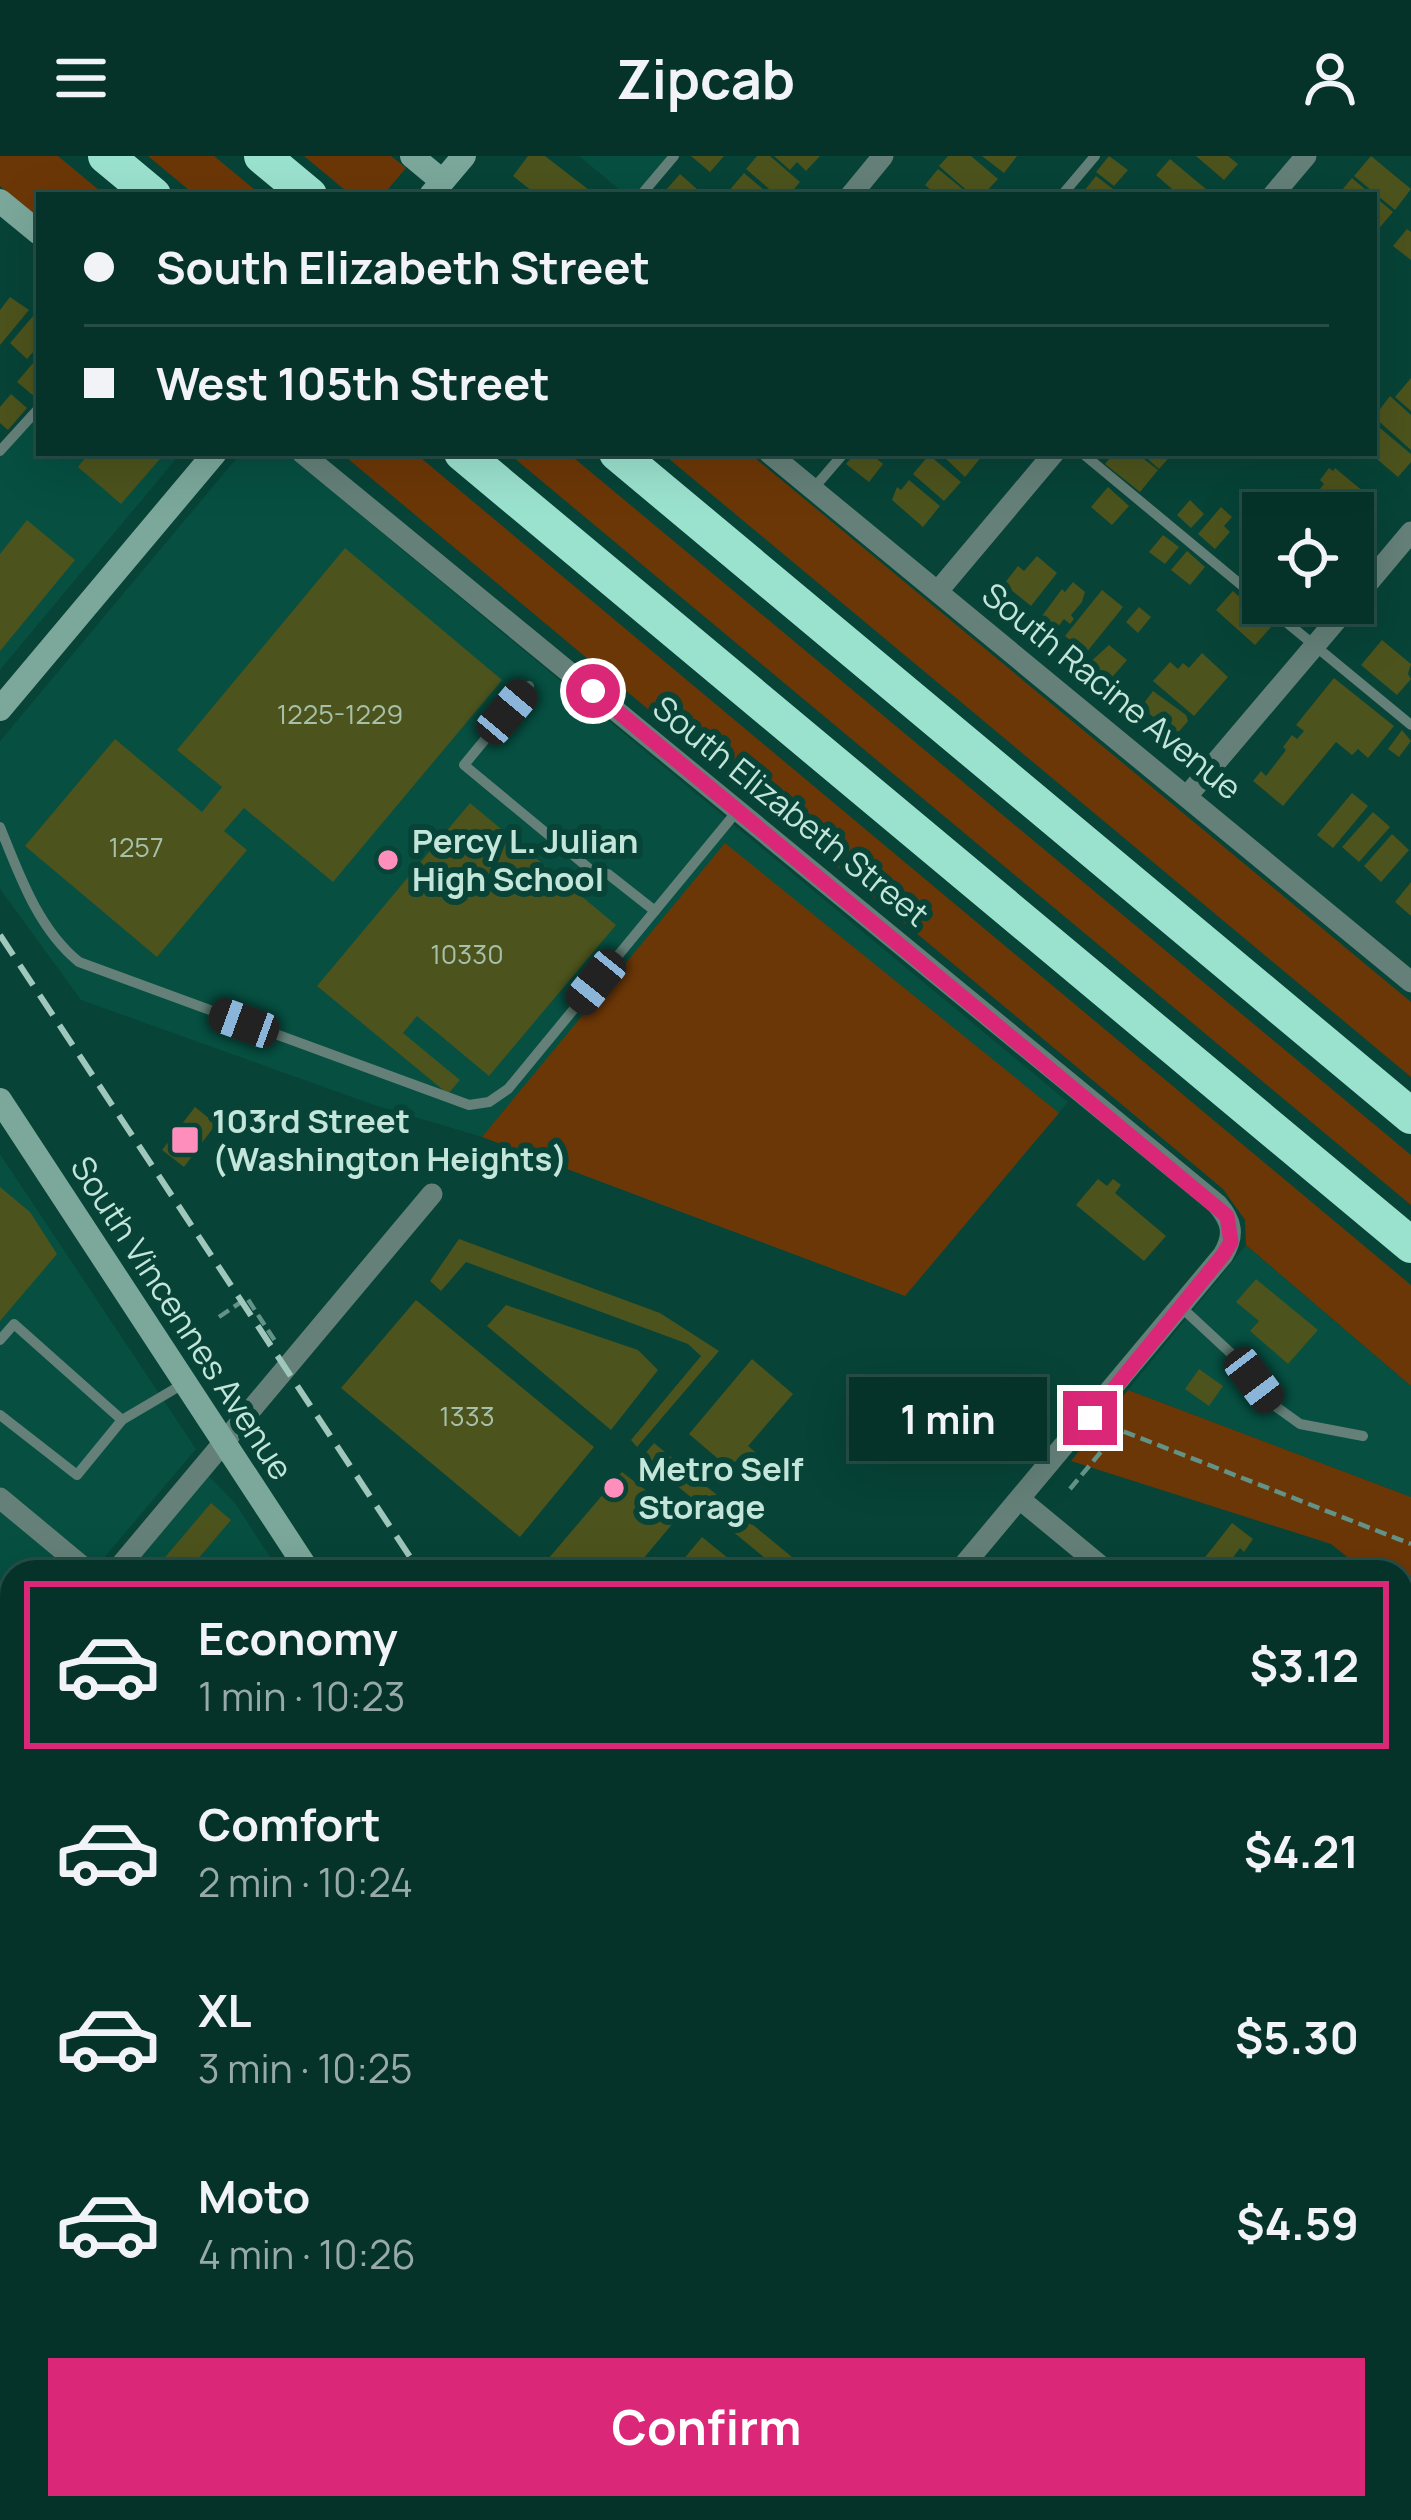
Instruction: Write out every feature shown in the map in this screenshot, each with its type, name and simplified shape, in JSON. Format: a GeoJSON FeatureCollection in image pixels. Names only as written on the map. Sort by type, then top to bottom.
{"type":"FeatureCollection","features":[{"type":"Feature","properties":{"kind":"highway"},"geometry":{"type":"LineString","coordinates":[[106,156],[149,192]]}},
{"type":"Feature","properties":{"kind":"highway"},"geometry":{"type":"LineString","coordinates":[[262,156],[305,192]]}},
{"type":"Feature","properties":{"kind":"highway"},"geometry":{"type":"LineString","coordinates":[[466,456],[1411,1245]]}},
{"type":"Feature","properties":{"kind":"highway"},"geometry":{"type":"LineString","coordinates":[[621,456],[1411,1116]]}},
{"type":"Feature","properties":{"kind":"main road"},"geometry":{"type":"LineString","coordinates":[[412,156],[444,190],[464,156]]}},
{"type":"Feature","properties":{"kind":"main road"},"geometry":{"type":"LineString","coordinates":[[0,201],[36,231]]}},
{"type":"Feature","properties":{"kind":"main road"},"geometry":{"type":"LineString","coordinates":[[1,706],[212,456]]}},
{"type":"Feature","properties":{"kind":"main road","name":"South Vincennes Avenue"},"geometry":{"type":"LineString","coordinates":[[0,1100],[301,1560]]}},
{"type":"Feature","properties":{"kind":"street"},"geometry":{"type":"LineString","coordinates":[[854,192],[884,156]]}},
{"type":"Feature","properties":{"kind":"street"},"geometry":{"type":"LineString","coordinates":[[1276,192],[1306,156]]}},
{"type":"Feature","properties":{"kind":"street","name":"South Elizabeth Street"},"geometry":{"type":"LineString","coordinates":[[306,456],[1217,1204],[1231,1227],[1231,1242],[1181,1307]]}},
{"type":"Feature","properties":{"kind":"street","name":"South Racine Avenue"},"geometry":{"type":"LineString","coordinates":[[773,456],[1411,982]]}},
{"type":"Feature","properties":{"kind":"street"},"geometry":{"type":"LineString","coordinates":[[938,591],[1051,456]]}},
{"type":"Feature","properties":{"kind":"street"},"geometry":{"type":"LineString","coordinates":[[1374,576],[1411,532]]}},
{"type":"Feature","properties":{"kind":"street"},"geometry":{"type":"LineString","coordinates":[[1187,795],[1334,624]]}},
{"type":"Feature","properties":{"kind":"street"},"geometry":{"type":"LineString","coordinates":[[125,1560],[432,1194]]}},
{"type":"Feature","properties":{"kind":"street"},"geometry":{"type":"LineString","coordinates":[[968,1560],[1181,1307]]}},
{"type":"Feature","properties":{"kind":"street"},"geometry":{"type":"LineString","coordinates":[[0,1498],[75,1560]]}},
{"type":"Feature","properties":{"kind":"street"},"geometry":{"type":"LineString","coordinates":[[1021,1500],[1094,1560]]}},
{"type":"Feature","properties":{"kind":"lane"},"geometry":{"type":"LineString","coordinates":[[644,192],[674,156]]}},
{"type":"Feature","properties":{"kind":"lane"},"geometry":{"type":"LineString","coordinates":[[1064,192],[1094,156]]}},
{"type":"Feature","properties":{"kind":"lane"},"geometry":{"type":"LineString","coordinates":[[0,451],[36,411]]}},
{"type":"Feature","properties":{"kind":"lane"},"geometry":{"type":"LineString","coordinates":[[813,489],[841,456]]}},
{"type":"Feature","properties":{"kind":"lane"},"geometry":{"type":"LineString","coordinates":[[1086,456],[1242,586]]}},
{"type":"Feature","properties":{"kind":"lane"},"geometry":{"type":"LineString","coordinates":[[1288,624],[1411,725]]}},
{"type":"Feature","properties":{"kind":"lane"},"geometry":{"type":"LineString","coordinates":[[529,686],[464,765],[591,870],[608,874],[655,910]]}},
{"type":"Feature","properties":{"kind":"lane"},"geometry":{"type":"LineString","coordinates":[[0,827],[26,892],[63,947],[79,962],[469,1105],[489,1102],[508,1089],[738,810]]}},
{"type":"Feature","properties":{"kind":"lane"},"geometry":{"type":"LineString","coordinates":[[1181,1307],[1236,1358],[1271,1403],[1300,1424],[1363,1436]]}},
{"type":"Feature","properties":{"kind":"lane"},"geometry":{"type":"LineString","coordinates":[[0,1340],[14,1324],[122,1420]]}},
{"type":"Feature","properties":{"kind":"lane"},"geometry":{"type":"LineString","coordinates":[[0,1415],[77,1475],[122,1420],[183,1384]]}},
{"type":"Feature","properties":{"kind":"path"},"geometry":{"type":"LineString","coordinates":[[219,1317],[248,1298],[275,1341]]}},
{"type":"Feature","properties":{"kind":"path"},"geometry":{"type":"LineString","coordinates":[[1090,1418],[1411,1544]]}},
{"type":"Feature","properties":{"kind":"path"},"geometry":{"type":"LineString","coordinates":[[1070,1489],[1120,1430]]}},
{"type":"Feature","properties":{"kind":"shaded area"},"geometry":{"type":"Polygon","coordinates":[[[0,156],[58,156],[101,192],[36,192],[36,216],[0,186],[0,156]]]}},
{"type":"Feature","properties":{"kind":"shaded area"},"geometry":{"type":"Polygon","coordinates":[[[148,156],[214,156],[257,192],[191,192],[148,156]]]}},
{"type":"Feature","properties":{"kind":"shaded area"},"geometry":{"type":"Polygon","coordinates":[[[304,156],[391,156],[406,168],[386,192],[347,192],[304,156]]]}},
{"type":"Feature","properties":{"kind":"shaded area"},"geometry":{"type":"Polygon","coordinates":[[[579,156],[670,156],[640,192],[622,192],[579,156]]]}},
{"type":"Feature","properties":{"kind":"shaded area"},"geometry":{"type":"Polygon","coordinates":[[[36,411],[36,456],[178,456],[0,670],[0,451],[36,411]]]}},
{"type":"Feature","properties":{"kind":"shaded area","name":"Percy L. Julian High School"},"geometry":{"type":"Polygon","coordinates":[[[238,456],[290,456],[1068,1102],[905,1296],[482,1137],[371,1104],[81,1000],[0,889],[0,741],[238,456]]]}},
{"type":"Feature","properties":{"kind":"shaded area"},"geometry":{"type":"Polygon","coordinates":[[[345,456],[419,456],[1411,1285],[1411,1386],[1246,1245],[1245,1220],[1223,1189],[345,456]]]}},
{"type":"Feature","properties":{"kind":"shaded area"},"geometry":{"type":"Polygon","coordinates":[[[512,456],[572,456],[1411,1155],[1411,1205],[512,456]]]}},
{"type":"Feature","properties":{"kind":"shaded area"},"geometry":{"type":"Polygon","coordinates":[[[666,456],[753,456],[1411,1002],[1411,1077],[666,456]]]}},
{"type":"Feature","properties":{"kind":"shaded area"},"geometry":{"type":"Polygon","coordinates":[[[725,843],[1059,1113],[905,1296],[482,1137],[725,843]]]}},
{"type":"Feature","properties":{"kind":"shaded area"},"geometry":{"type":"Polygon","coordinates":[[[0,1154],[196,1449],[102,1560],[0,1560],[0,1154]]]}},
{"type":"Feature","properties":{"kind":"shaded area"},"geometry":{"type":"Polygon","coordinates":[[[1246,1245],[1411,1386],[1411,1497],[1128,1390],[1246,1245]]]}},
{"type":"Feature","properties":{"kind":"shaded area"},"geometry":{"type":"Polygon","coordinates":[[[1128,1390],[1411,1497],[1411,1560],[1351,1560],[1331,1544],[1071,1461],[1128,1390]]]}},
{"type":"Feature","properties":{"kind":"shaded area"},"geometry":{"type":"Polygon","coordinates":[[[209,1476],[235,1503],[272,1560],[139,1560],[209,1476]]]}},
{"type":"Feature","properties":{"kind":"building"},"geometry":{"type":"Polygon","coordinates":[[[528,156],[545,156],[589,190],[533,192],[513,176],[528,156]]]}},
{"type":"Feature","properties":{"kind":"building"},"geometry":{"type":"Polygon","coordinates":[[[691,156],[724,156],[710,172],[691,156]]]}},
{"type":"Feature","properties":{"kind":"building"},"geometry":{"type":"Polygon","coordinates":[[[757,156],[770,156],[800,182],[792,192],[773,192],[746,169],[757,156]]]}},
{"type":"Feature","properties":{"kind":"building"},"geometry":{"type":"Polygon","coordinates":[[[774,156],[820,156],[806,171],[797,162],[790,170],[774,156]]]}},
{"type":"Feature","properties":{"kind":"building"},"geometry":{"type":"Polygon","coordinates":[[[948,156],[971,156],[998,179],[986,192],[969,192],[939,166],[948,156]]]}},
{"type":"Feature","properties":{"kind":"building"},"geometry":{"type":"Polygon","coordinates":[[[982,156],[1017,156],[1004,173],[982,156]]]}},
{"type":"Feature","properties":{"kind":"building"},"geometry":{"type":"Polygon","coordinates":[[[1109,156],[1128,170],[1114,186],[1096,172],[1109,156]]]}},
{"type":"Feature","properties":{"kind":"building"},"geometry":{"type":"Polygon","coordinates":[[[1196,156],[1228,156],[1238,164],[1224,180],[1196,156]]]}},
{"type":"Feature","properties":{"kind":"building"},"geometry":{"type":"Polygon","coordinates":[[[1371,156],[1411,189],[1395,210],[1354,176],[1371,156]]]}},
{"type":"Feature","properties":{"kind":"building"},"geometry":{"type":"Polygon","coordinates":[[[1170,159],[1209,192],[1176,192],[1156,175],[1170,159]]]}},
{"type":"Feature","properties":{"kind":"building"},"geometry":{"type":"Polygon","coordinates":[[[938,169],[966,192],[933,192],[925,185],[938,169]]]}},
{"type":"Feature","properties":{"kind":"building"},"geometry":{"type":"Polygon","coordinates":[[[744,173],[766,192],[728,192],[744,173]]]}},
{"type":"Feature","properties":{"kind":"building"},"geometry":{"type":"Polygon","coordinates":[[[680,174],[698,190],[668,192],[680,174]]]}},
{"type":"Feature","properties":{"kind":"building"},"geometry":{"type":"Polygon","coordinates":[[[1096,176],[1113,189],[1110,192],[1084,191],[1096,176]]]}},
{"type":"Feature","properties":{"kind":"building"},"geometry":{"type":"Polygon","coordinates":[[[1352,178],[1368,192],[1340,192],[1352,178]]]}},
{"type":"Feature","properties":{"kind":"building"},"geometry":{"type":"Polygon","coordinates":[[[1377,199],[1393,212],[1377,231],[1377,199]]]}},
{"type":"Feature","properties":{"kind":"building"},"geometry":{"type":"Polygon","coordinates":[[[1407,229],[1411,232],[1411,260],[1393,246],[1407,229]]]}},
{"type":"Feature","properties":{"kind":"building"},"geometry":{"type":"Polygon","coordinates":[[[10,297],[29,310],[0,345],[0,310],[10,297]]]}},
{"type":"Feature","properties":{"kind":"building"},"geometry":{"type":"Polygon","coordinates":[[[36,317],[36,348],[27,359],[10,343],[36,317]]]}},
{"type":"Feature","properties":{"kind":"building"},"geometry":{"type":"Polygon","coordinates":[[[36,360],[35,397],[17,382],[36,360]]]}},
{"type":"Feature","properties":{"kind":"building"},"geometry":{"type":"Polygon","coordinates":[[[1411,378],[1411,411],[1395,397],[1411,378]]]}},
{"type":"Feature","properties":{"kind":"building"},"geometry":{"type":"Polygon","coordinates":[[[11,394],[27,408],[8,430],[0,423],[0,407],[11,394]]]}},
{"type":"Feature","properties":{"kind":"building"},"geometry":{"type":"Polygon","coordinates":[[[1390,396],[1411,415],[1411,450],[1377,420],[1390,396]]]}},
{"type":"Feature","properties":{"kind":"building"},"geometry":{"type":"Polygon","coordinates":[[[1377,426],[1411,454],[1411,462],[1398,477],[1374,456],[1377,426]]]}},
{"type":"Feature","properties":{"kind":"building"},"geometry":{"type":"Polygon","coordinates":[[[87,456],[162,456],[121,504],[78,467],[87,456]]]}},
{"type":"Feature","properties":{"kind":"building"},"geometry":{"type":"Polygon","coordinates":[[[853,456],[874,456],[883,464],[869,482],[846,464],[853,456]]]}},
{"type":"Feature","properties":{"kind":"building"},"geometry":{"type":"Polygon","coordinates":[[[930,456],[961,482],[944,501],[913,474],[930,456]]]}},
{"type":"Feature","properties":{"kind":"building"},"geometry":{"type":"Polygon","coordinates":[[[943,456],[982,456],[965,477],[943,456]]]}},
{"type":"Feature","properties":{"kind":"building"},"geometry":{"type":"Polygon","coordinates":[[[1112,456],[1140,456],[1158,470],[1140,492],[1105,464],[1112,456]]]}},
{"type":"Feature","properties":{"kind":"building"},"geometry":{"type":"Polygon","coordinates":[[[1144,456],[1170,456],[1159,469],[1144,456]]]}},
{"type":"Feature","properties":{"kind":"building"},"geometry":{"type":"Polygon","coordinates":[[[1329,468],[1335,468],[1364,492],[1324,492],[1320,480],[1329,468]]]}},
{"type":"Feature","properties":{"kind":"building"},"geometry":{"type":"Polygon","coordinates":[[[909,480],[940,506],[923,527],[892,500],[897,487],[901,490],[909,480]]]}},
{"type":"Feature","properties":{"kind":"building"},"geometry":{"type":"Polygon","coordinates":[[[1108,487],[1129,506],[1112,525],[1091,507],[1108,487]]]}},
{"type":"Feature","properties":{"kind":"building"},"geometry":{"type":"Polygon","coordinates":[[[1190,500],[1204,514],[1191,528],[1177,515],[1190,500]]]}},
{"type":"Feature","properties":{"kind":"building"},"geometry":{"type":"Polygon","coordinates":[[[1221,507],[1232,517],[1224,526],[1230,532],[1215,549],[1198,534],[1221,507]]]}},
{"type":"Feature","properties":{"kind":"building"},"geometry":{"type":"Polygon","coordinates":[[[27,520],[75,560],[0,651],[0,554],[27,520]]]}},
{"type":"Feature","properties":{"kind":"building"},"geometry":{"type":"Polygon","coordinates":[[[1163,535],[1179,547],[1165,564],[1149,552],[1163,535]]]}},
{"type":"Feature","properties":{"kind":"building"},"geometry":{"type":"Polygon","coordinates":[[[345,548],[502,680],[333,882],[244,808],[224,831],[247,850],[157,957],[25,846],[115,739],[202,812],[222,787],[177,750],[345,548]]]}},
{"type":"Feature","properties":{"kind":"building"},"geometry":{"type":"Polygon","coordinates":[[[1187,551],[1205,567],[1190,585],[1171,570],[1187,551]]]}},
{"type":"Feature","properties":{"kind":"building"},"geometry":{"type":"Polygon","coordinates":[[[1037,556],[1057,573],[1031,606],[1004,584],[1018,566],[1024,571],[1037,556]]]}},
{"type":"Feature","properties":{"kind":"building"},"geometry":{"type":"Polygon","coordinates":[[[1073,582],[1085,592],[1082,602],[1070,624],[1064,619],[1054,632],[1039,620],[1073,582]]]}},
{"type":"Feature","properties":{"kind":"building"},"geometry":{"type":"Polygon","coordinates":[[[1102,590],[1123,607],[1086,653],[1065,636],[1102,590]]]}},
{"type":"Feature","properties":{"kind":"building"},"geometry":{"type":"Polygon","coordinates":[[[1233,591],[1242,599],[1242,624],[1272,626],[1255,645],[1216,610],[1233,591]]]}},
{"type":"Feature","properties":{"kind":"building"},"geometry":{"type":"Polygon","coordinates":[[[1139,607],[1151,617],[1138,633],[1126,622],[1139,607]]]}},
{"type":"Feature","properties":{"kind":"building"},"geometry":{"type":"Polygon","coordinates":[[[1382,640],[1411,664],[1411,679],[1397,695],[1361,665],[1382,640]]]}},
{"type":"Feature","properties":{"kind":"building"},"geometry":{"type":"Polygon","coordinates":[[[1109,645],[1127,660],[1109,681],[1088,664],[1109,645]]]}},
{"type":"Feature","properties":{"kind":"building"},"geometry":{"type":"Polygon","coordinates":[[[1202,653],[1228,677],[1194,716],[1153,681],[1170,662],[1178,669],[1183,663],[1189,668],[1202,653]]]}},
{"type":"Feature","properties":{"kind":"building"},"geometry":{"type":"Polygon","coordinates":[[[1334,678],[1394,726],[1368,758],[1358,749],[1352,755],[1336,742],[1283,806],[1253,781],[1261,771],[1266,776],[1292,735],[1297,739],[1304,731],[1296,725],[1334,678]]]}},
{"type":"Feature","properties":{"kind":"building"},"geometry":{"type":"Polygon","coordinates":[[[1153,691],[1186,715],[1188,721],[1176,735],[1141,707],[1153,691]]]}},
{"type":"Feature","properties":{"kind":"building"},"geometry":{"type":"Polygon","coordinates":[[[1402,730],[1411,741],[1399,757],[1388,749],[1402,730]]]}},
{"type":"Feature","properties":{"kind":"building"},"geometry":{"type":"Polygon","coordinates":[[[1352,793],[1368,806],[1333,848],[1317,835],[1352,793]]]}},
{"type":"Feature","properties":{"kind":"building"},"geometry":{"type":"Polygon","coordinates":[[[470,803],[616,925],[489,1076],[417,1016],[403,1033],[460,1080],[448,1094],[317,986],[470,803]]]}},
{"type":"Feature","properties":{"kind":"building"},"geometry":{"type":"Polygon","coordinates":[[[1373,812],[1390,827],[1359,862],[1342,847],[1373,812]]]}},
{"type":"Feature","properties":{"kind":"building"},"geometry":{"type":"Polygon","coordinates":[[[1392,834],[1409,850],[1381,882],[1364,866],[1392,834]]]}},
{"type":"Feature","properties":{"kind":"building"},"geometry":{"type":"Polygon","coordinates":[[[1411,882],[1411,916],[1395,902],[1411,882]]]}},
{"type":"Feature","properties":{"kind":"building"},"geometry":{"type":"Polygon","coordinates":[[[195,1107],[216,1124],[184,1167],[162,1150],[195,1107]]]}},
{"type":"Feature","properties":{"kind":"building"},"geometry":{"type":"Polygon","coordinates":[[[1098,1179],[1107,1186],[1113,1179],[1121,1185],[1115,1193],[1166,1236],[1144,1261],[1076,1205],[1098,1179]]]}},
{"type":"Feature","properties":{"kind":"building"},"geometry":{"type":"Polygon","coordinates":[[[0,1187],[30,1212],[57,1254],[0,1321],[0,1187]]]}},
{"type":"Feature","properties":{"kind":"building"},"geometry":{"type":"Polygon","coordinates":[[[459,1239],[660,1313],[719,1351],[637,1447],[631,1440],[701,1356],[688,1344],[466,1262],[441,1291],[430,1281],[459,1239]]]}},
{"type":"Feature","properties":{"kind":"building"},"geometry":{"type":"Polygon","coordinates":[[[1256,1279],[1318,1330],[1288,1364],[1250,1331],[1259,1321],[1236,1302],[1256,1279]]]}},
{"type":"Feature","properties":{"kind":"building"},"geometry":{"type":"Polygon","coordinates":[[[416,1300],[594,1447],[520,1537],[341,1388],[416,1300]]]}},
{"type":"Feature","properties":{"kind":"building"},"geometry":{"type":"Polygon","coordinates":[[[506,1305],[638,1350],[658,1370],[611,1430],[487,1326],[506,1305]]]}},
{"type":"Feature","properties":{"kind":"building"},"geometry":{"type":"Polygon","coordinates":[[[752,1359],[793,1394],[748,1446],[760,1456],[750,1467],[738,1458],[730,1469],[689,1434],[752,1359]]]}},
{"type":"Feature","properties":{"kind":"building"},"geometry":{"type":"Polygon","coordinates":[[[1199,1369],[1223,1386],[1209,1406],[1185,1389],[1199,1369]]]}},
{"type":"Feature","properties":{"kind":"building"},"geometry":{"type":"Polygon","coordinates":[[[654,1443],[795,1560],[767,1560],[642,1457],[654,1443]]]}},
{"type":"Feature","properties":{"kind":"building"},"geometry":{"type":"Polygon","coordinates":[[[622,1472],[679,1516],[642,1560],[547,1560],[622,1472]]]}},
{"type":"Feature","properties":{"kind":"building"},"geometry":{"type":"Polygon","coordinates":[[[211,1503],[231,1520],[197,1560],[163,1560],[211,1503]]]}},
{"type":"Feature","properties":{"kind":"building"},"geometry":{"type":"Polygon","coordinates":[[[1232,1523],[1253,1539],[1231,1560],[1203,1560],[1232,1523]]]}},
{"type":"Feature","properties":{"kind":"building"},"geometry":{"type":"Polygon","coordinates":[[[702,1537],[730,1560],[683,1560],[702,1537]]]}},
{"type":"Feature","properties":{"kind":"railway"},"geometry":{"type":"LineString","coordinates":[[0,935],[412,1560]]}},
{"type":"Feature","properties":{"kind":"place","name":"Percy L. Julian High School"},"geometry":{"type":"Point","coordinates":[388,860]}},
{"type":"Feature","properties":{"kind":"place","name":"103rd Street (Washington Heights)"},"geometry":{"type":"Point","coordinates":[185,1140]}},
{"type":"Feature","properties":{"kind":"place","name":"Metro Self Storage"},"geometry":{"type":"Point","coordinates":[614,1488]}},
{"type":"Feature","properties":{"kind":"route"},"geometry":{"type":"LineString","coordinates":[[593,691],[1227,1216],[1231,1242],[1223,1255],[1090,1418]]}}]}
